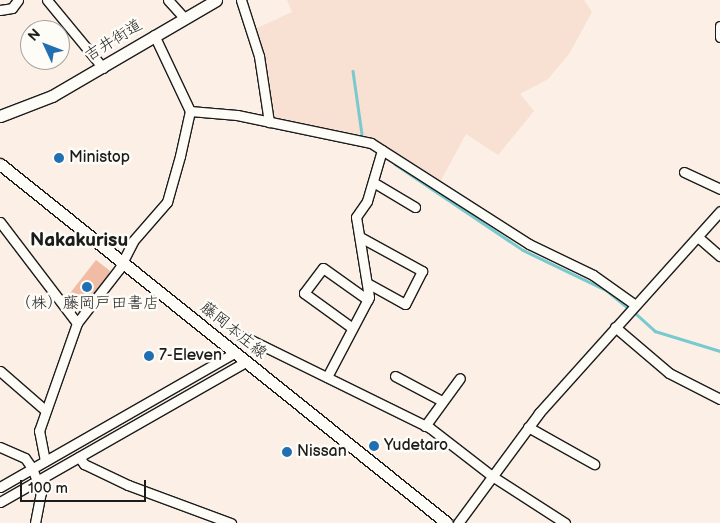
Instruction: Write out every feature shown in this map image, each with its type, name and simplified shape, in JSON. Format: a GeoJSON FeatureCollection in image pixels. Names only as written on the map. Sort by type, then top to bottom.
{"type":"FeatureCollection","features":[{"type":"Feature","properties":{"kind":"main road","name":"吉井街道"},"geometry":{"type":"LineString","coordinates":[[0,116],[52,96],[103,68],[154,35],[216,0]]}},
{"type":"Feature","properties":{"kind":"main road","name":"藤岡本庄線"},"geometry":{"type":"LineString","coordinates":[[0,164],[447,523]]}},
{"type":"Feature","properties":{"kind":"street"},"geometry":{"type":"LineString","coordinates":[[0,10],[12,8],[18,0]]}},
{"type":"Feature","properties":{"kind":"street"},"geometry":{"type":"LineString","coordinates":[[47,0],[103,68]]}},
{"type":"Feature","properties":{"kind":"street"},"geometry":{"type":"LineString","coordinates":[[168,0],[184,18]]}},
{"type":"Feature","properties":{"kind":"street"},"geometry":{"type":"LineString","coordinates":[[241,0],[259,56],[269,122]]}},
{"type":"Feature","properties":{"kind":"street"},"geometry":{"type":"LineString","coordinates":[[720,26],[720,37]]}},
{"type":"Feature","properties":{"kind":"street"},"geometry":{"type":"LineString","coordinates":[[45,461],[39,431],[77,323],[123,264],[133,242],[168,202],[190,111],[154,35]]}},
{"type":"Feature","properties":{"kind":"street"},"geometry":{"type":"LineString","coordinates":[[190,111],[356,137],[382,150],[528,244],[593,275],[634,304]]}},
{"type":"Feature","properties":{"kind":"street"},"geometry":{"type":"LineString","coordinates":[[327,377],[351,327],[368,300],[369,284],[356,217],[373,182],[382,150]]}},
{"type":"Feature","properties":{"kind":"street"},"geometry":{"type":"LineString","coordinates":[[684,172],[720,188]]}},
{"type":"Feature","properties":{"kind":"street"},"geometry":{"type":"LineString","coordinates":[[373,182],[415,207]]}},
{"type":"Feature","properties":{"kind":"street"},"geometry":{"type":"LineString","coordinates":[[458,523],[528,427],[634,304],[699,238],[720,211]]}},
{"type":"Feature","properties":{"kind":"street"},"geometry":{"type":"LineString","coordinates":[[0,222],[77,323]]}},
{"type":"Feature","properties":{"kind":"street"},"geometry":{"type":"LineString","coordinates":[[360,237],[422,271],[405,304],[369,284]]}},
{"type":"Feature","properties":{"kind":"street"},"geometry":{"type":"LineString","coordinates":[[699,238],[720,256]]}},
{"type":"Feature","properties":{"kind":"street"},"geometry":{"type":"LineString","coordinates":[[351,327],[304,293],[322,268],[368,300]]}},
{"type":"Feature","properties":{"kind":"street"},"geometry":{"type":"LineString","coordinates":[[615,327],[669,373],[720,399]]}},
{"type":"Feature","properties":{"kind":"street"},"geometry":{"type":"LineString","coordinates":[[243,336],[425,426],[492,476],[565,523]]}},
{"type":"Feature","properties":{"kind":"street"},"geometry":{"type":"LineString","coordinates":[[0,487],[234,353]]}},
{"type":"Feature","properties":{"kind":"street"},"geometry":{"type":"LineString","coordinates":[[0,502],[245,362]]}},
{"type":"Feature","properties":{"kind":"street"},"geometry":{"type":"LineString","coordinates":[[0,371],[45,410]]}},
{"type":"Feature","properties":{"kind":"street"},"geometry":{"type":"LineString","coordinates":[[395,376],[442,401]]}},
{"type":"Feature","properties":{"kind":"street"},"geometry":{"type":"LineString","coordinates":[[425,426],[460,378]]}},
{"type":"Feature","properties":{"kind":"street"},"geometry":{"type":"LineString","coordinates":[[528,427],[594,464]]}},
{"type":"Feature","properties":{"kind":"street"},"geometry":{"type":"LineString","coordinates":[[0,448],[25,458],[32,468],[41,492],[35,523]]}},
{"type":"Feature","properties":{"kind":"street"},"geometry":{"type":"LineString","coordinates":[[79,457],[84,464],[128,485],[232,523]]}},
{"type":"Feature","properties":{"kind":"shaded area"},"geometry":{"type":"Polygon","coordinates":[[[287,0],[584,0],[592,12],[569,54],[548,79],[520,94],[534,111],[498,155],[466,134],[440,182],[367,136],[271,120],[255,29],[292,12],[287,0]]]}},
{"type":"Feature","properties":{"kind":"building","name":"（株）藤岡戸田書店"},"geometry":{"type":"Polygon","coordinates":[[[96,260],[110,271],[81,309],[66,298],[96,260]]]}},
{"type":"Feature","properties":{"kind":"waterway"},"geometry":{"type":"LineString","coordinates":[[353,71],[362,134]]}},
{"type":"Feature","properties":{"kind":"waterway"},"geometry":{"type":"LineString","coordinates":[[395,164],[523,250],[606,290],[627,307]]}},
{"type":"Feature","properties":{"kind":"waterway"},"geometry":{"type":"LineString","coordinates":[[633,311],[655,331],[720,351]]}},
{"type":"Feature","properties":{"kind":"place","name":"Ministop"},"geometry":{"type":"Point","coordinates":[59,158]}},
{"type":"Feature","properties":{"kind":"place","name":"（株）藤岡戸田書店"},"geometry":{"type":"Point","coordinates":[87,287]}},
{"type":"Feature","properties":{"kind":"place","name":"7-Eleven"},"geometry":{"type":"Point","coordinates":[149,356]}},
{"type":"Feature","properties":{"kind":"place","name":"Yudetaro"},"geometry":{"type":"Point","coordinates":[374,446]}},
{"type":"Feature","properties":{"kind":"place","name":"Nissan"},"geometry":{"type":"Point","coordinates":[287,452]}},
{"type":"Feature","properties":{"kind":"district","name":"Nakakurisu"},"geometry":{"type":"Point","coordinates":[79,241]}}]}
